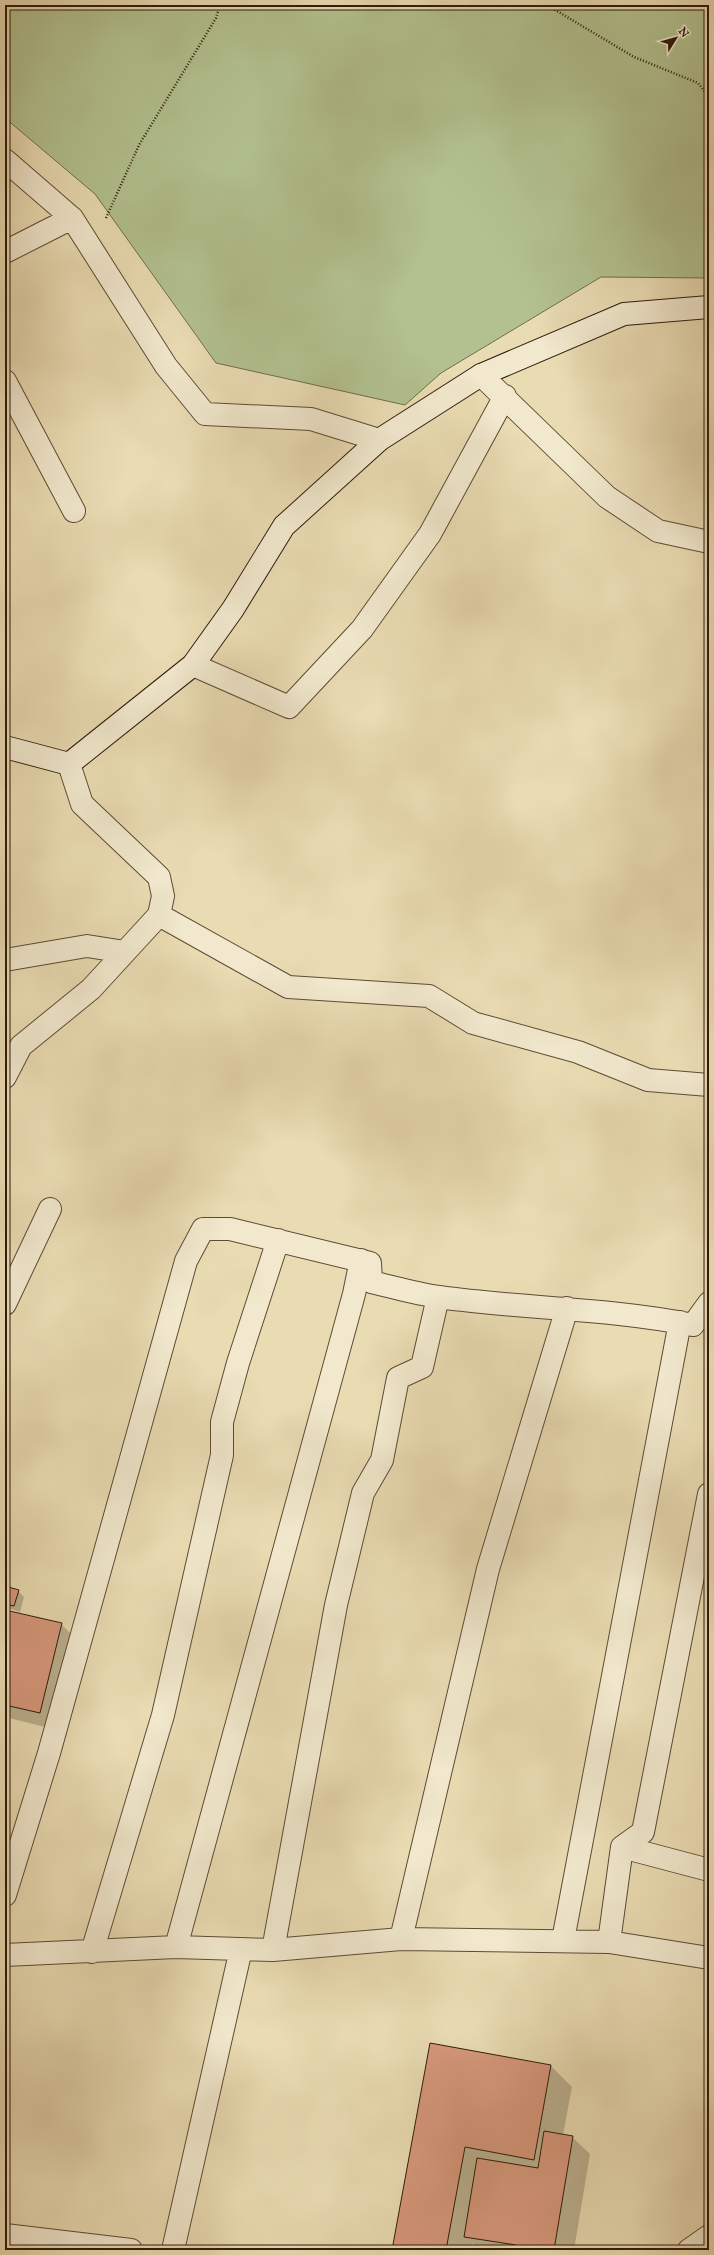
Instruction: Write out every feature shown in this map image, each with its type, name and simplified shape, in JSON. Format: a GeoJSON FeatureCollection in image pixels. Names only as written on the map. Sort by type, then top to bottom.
{"type":"FeatureCollection","features":[{"type":"Feature","properties":{"kind":"street"},"geometry":{"type":"LineString","coordinates":[[5,160],[72,218],[166,366],[206,414],[311,418],[379,440]]}},
{"type":"Feature","properties":{"kind":"street"},"geometry":{"type":"LineString","coordinates":[[7,249],[72,218]]}},
{"type":"Feature","properties":{"kind":"street"},"geometry":{"type":"LineString","coordinates":[[69,764],[193,665],[233,609],[284,526],[379,440],[481,375],[624,314],[709,307]]}},
{"type":"Feature","properties":{"kind":"street"},"geometry":{"type":"LineString","coordinates":[[481,375],[505,396],[607,497],[658,531],[709,542]]}},
{"type":"Feature","properties":{"kind":"street"},"geometry":{"type":"LineString","coordinates":[[5,380],[74,511]]}},
{"type":"Feature","properties":{"kind":"street"},"geometry":{"type":"LineString","coordinates":[[193,665],[289,707],[362,629],[430,534],[505,396]]}},
{"type":"Feature","properties":{"kind":"street"},"geometry":{"type":"LineString","coordinates":[[5,747],[69,764]]}},
{"type":"Feature","properties":{"kind":"street"},"geometry":{"type":"LineString","coordinates":[[5,1077],[21,1046],[91,989],[159,915],[163,896],[159,877],[82,804],[69,764]]}},
{"type":"Feature","properties":{"kind":"street"},"geometry":{"type":"LineString","coordinates":[[159,915],[288,987],[429,996],[473,1023],[578,1052],[648,1080],[709,1085]]}},
{"type":"Feature","properties":{"kind":"street"},"geometry":{"type":"LineString","coordinates":[[5,960],[87,946],[125,952]]}},
{"type":"Feature","properties":{"kind":"street"},"geometry":{"type":"LineString","coordinates":[[5,1304],[50,1209]]}},
{"type":"Feature","properties":{"kind":"street"},"geometry":{"type":"LineString","coordinates":[[5,1895],[51,1745],[186,1261],[203,1228],[230,1229],[361,1260],[370,1263],[371,1282],[438,1297],[643,1316],[693,1325],[709,1303]]}},
{"type":"Feature","properties":{"kind":"street"},"geometry":{"type":"LineString","coordinates":[[92,1952],[163,1715],[222,1455],[222,1422],[278,1240]]}},
{"type":"Feature","properties":{"kind":"street"},"geometry":{"type":"LineString","coordinates":[[176,1948],[354,1294],[361,1260]]}},
{"type":"Feature","properties":{"kind":"street"},"geometry":{"type":"LineString","coordinates":[[273,1950],[336,1605],[362,1493],[382,1460],[398,1378],[422,1367],[438,1297]]}},
{"type":"Feature","properties":{"kind":"street"},"geometry":{"type":"LineString","coordinates":[[401,1938],[488,1569],[567,1308]]}},
{"type":"Feature","properties":{"kind":"street"},"geometry":{"type":"LineString","coordinates":[[563,1940],[680,1322]]}},
{"type":"Feature","properties":{"kind":"street"},"geometry":{"type":"LineString","coordinates":[[609,1942],[622,1847],[643,1832],[709,1494]]}},
{"type":"Feature","properties":{"kind":"street"},"geometry":{"type":"LineString","coordinates":[[622,1847],[709,1870]]}},
{"type":"Feature","properties":{"kind":"street"},"geometry":{"type":"LineString","coordinates":[[5,1955],[176,1948],[273,1950],[401,1938],[609,1942],[709,1958]]}},
{"type":"Feature","properties":{"kind":"street"},"geometry":{"type":"LineString","coordinates":[[173,2250],[241,1949]]}},
{"type":"Feature","properties":{"kind":"street"},"geometry":{"type":"LineString","coordinates":[[5,2235],[131,2250]]}},
{"type":"Feature","properties":{"kind":"street"},"geometry":{"type":"LineString","coordinates":[[689,2250],[709,2236]]}},
{"type":"Feature","properties":{"kind":"path"},"geometry":{"type":"LineString","coordinates":[[92,250],[139,145],[216,18],[220,5]]}},
{"type":"Feature","properties":{"kind":"path"},"geometry":{"type":"LineString","coordinates":[[547,5],[634,57],[698,83],[709,97]]}},
{"type":"Feature","properties":{"kind":"green space"},"geometry":{"type":"Polygon","coordinates":[[[5,5],[709,5],[709,278],[601,277],[441,373],[405,405],[216,363],[95,194],[5,118],[5,5]]]}},
{"type":"Feature","properties":{"kind":"building"},"geometry":{"type":"Polygon","coordinates":[[[5,1586],[19,1590],[14,1606],[5,1604],[5,1586]]]}},
{"type":"Feature","properties":{"kind":"building"},"geometry":{"type":"Polygon","coordinates":[[[5,1610],[62,1623],[40,1713],[5,1705],[5,1610]]]}},
{"type":"Feature","properties":{"kind":"building"},"geometry":{"type":"Polygon","coordinates":[[[430,2043],[551,2065],[534,2160],[465,2147],[446,2250],[392,2250],[430,2043]]]}},
{"type":"Feature","properties":{"kind":"building"},"geometry":{"type":"Polygon","coordinates":[[[544,2131],[573,2136],[554,2250],[516,2250],[516,2245],[464,2237],[477,2158],[538,2168],[544,2131]]]}}]}
